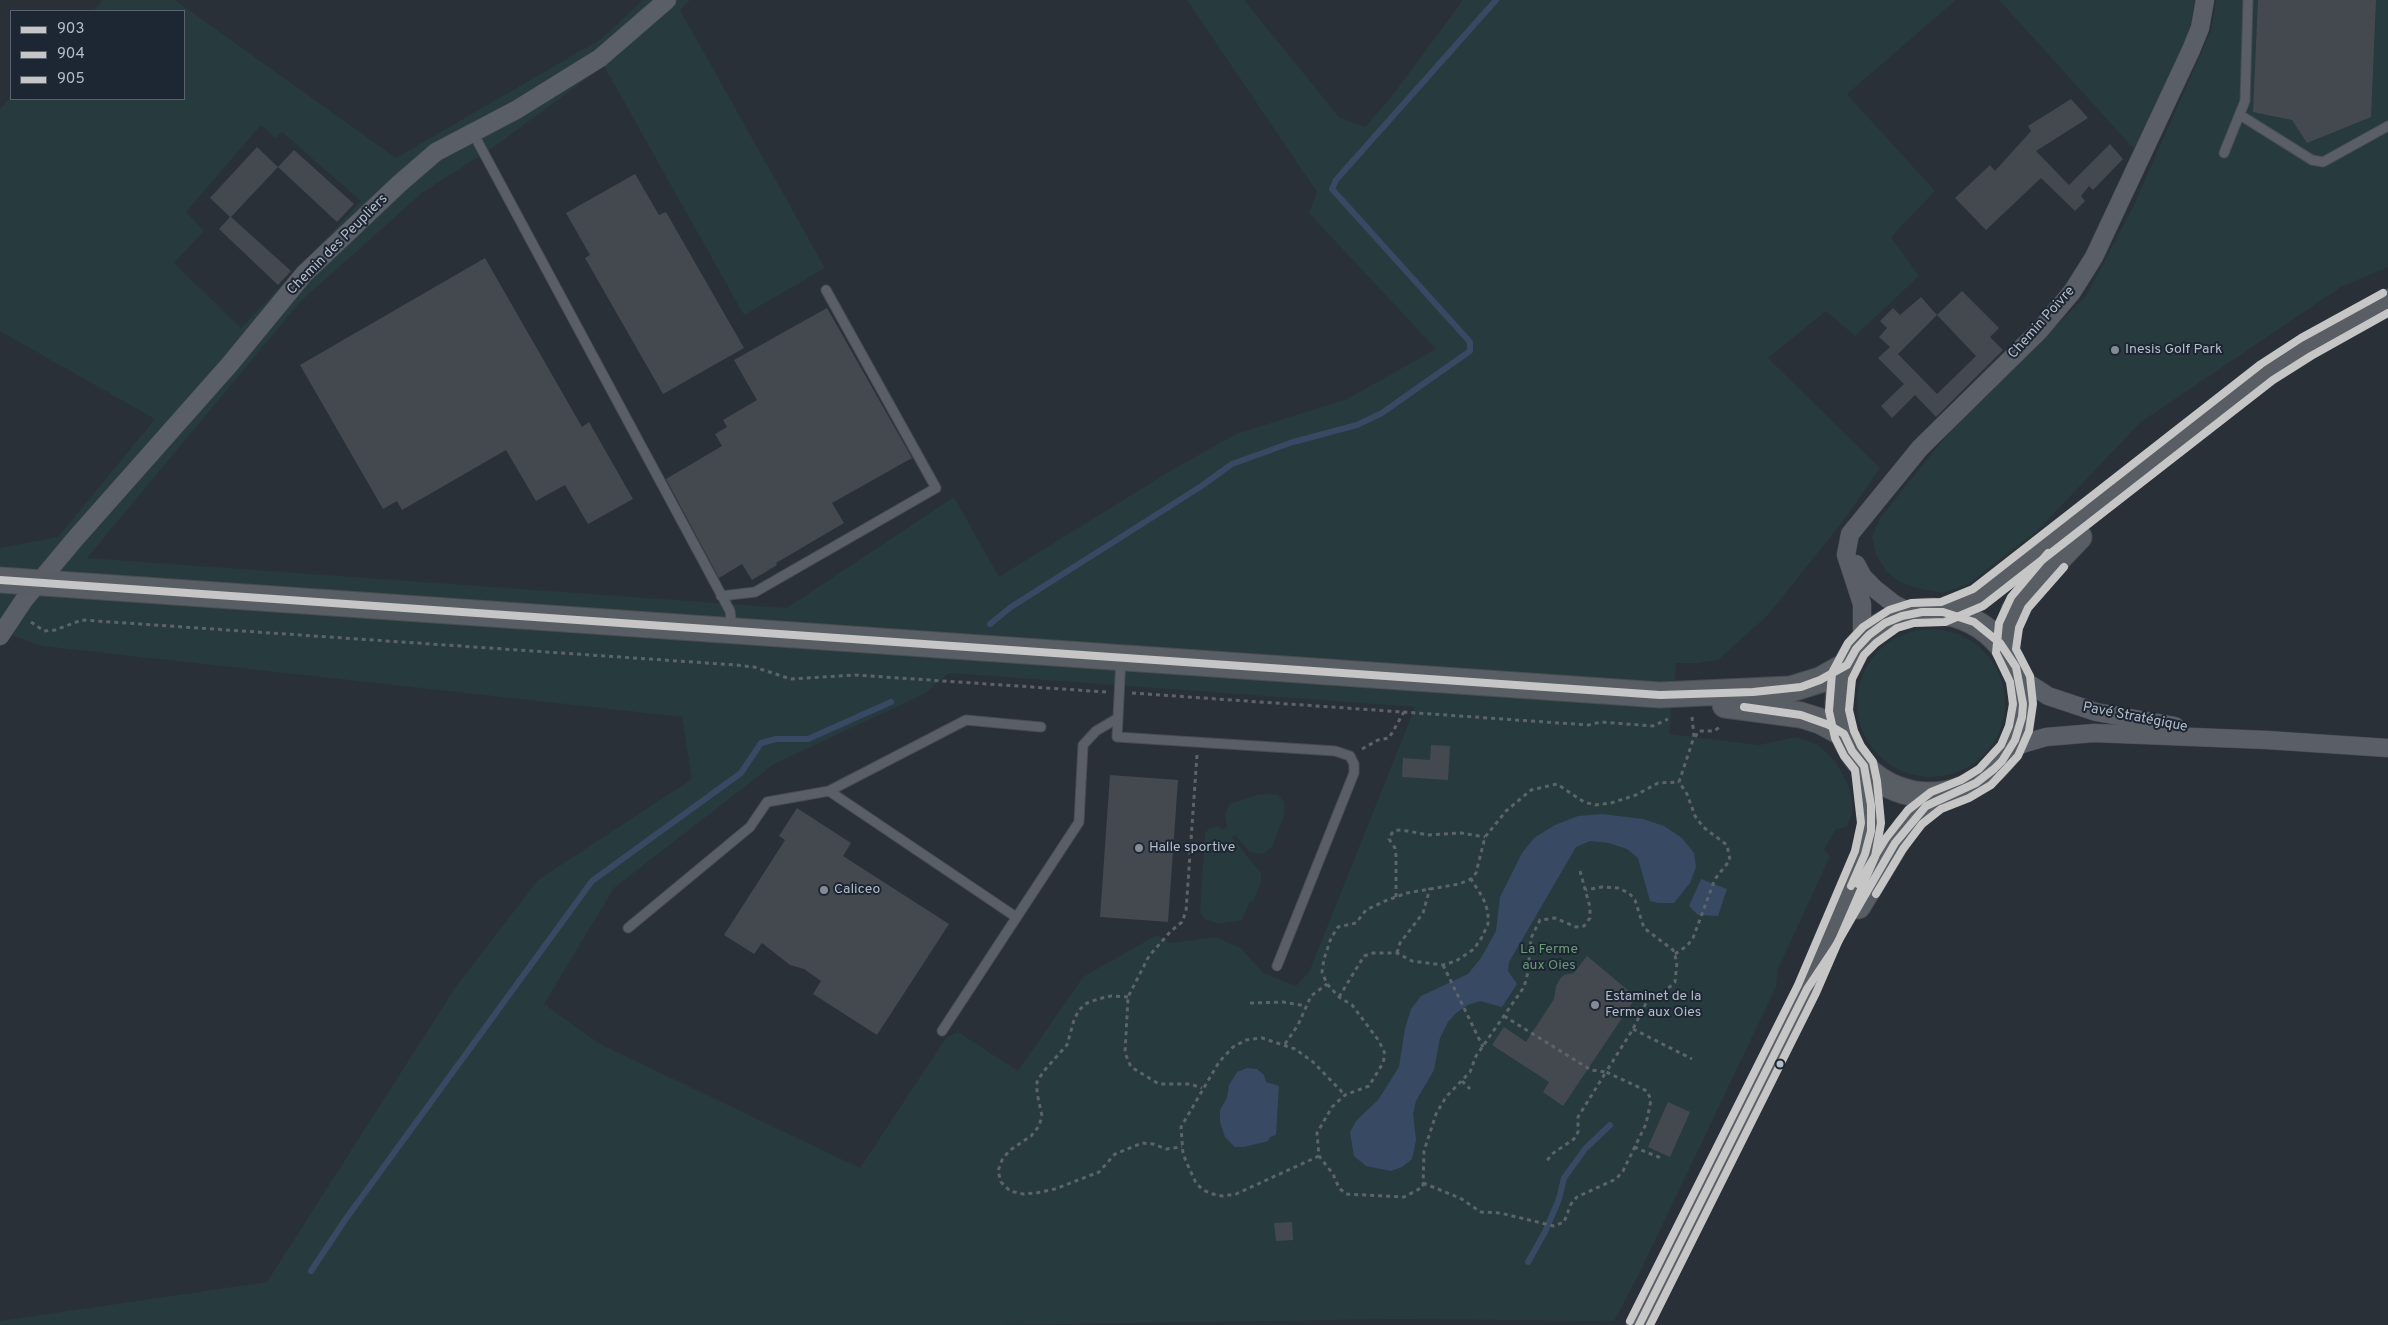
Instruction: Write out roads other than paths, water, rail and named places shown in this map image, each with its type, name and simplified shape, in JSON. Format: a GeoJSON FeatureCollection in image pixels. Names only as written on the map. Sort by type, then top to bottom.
{"type":"FeatureCollection","features":[{"type":"Feature","properties":{"kind":"main road"},"geometry":{"type":"LineString","coordinates":[[2167,451],[2093,522],[2036,582],[2011,618],[2006,641],[2022,692],[2022,716],[2019,729],[2009,751],[1985,777],[1965,789],[1929,795],[1905,792],[1883,782],[1864,766],[1852,751],[1844,734],[1838,699],[1847,665],[1862,641],[1885,623],[1912,613],[1943,612],[1968,603],[1984,593],[2267,372],[2306,347],[2388,302]]}},
{"type":"Feature","properties":{"kind":"main road"},"geometry":{"type":"LineString","coordinates":[[0,580],[32,591],[732,631],[1660,695],[1791,689],[1820,680],[1847,665]]}},
{"type":"Feature","properties":{"kind":"main road"},"geometry":{"type":"LineString","coordinates":[[1943,612],[1974,622],[1992,635],[2011,659]]}},
{"type":"Feature","properties":{"kind":"main road"},"geometry":{"type":"LineString","coordinates":[[1660,695],[1695,702],[1801,715],[1829,724],[1844,734]]}},
{"type":"Feature","properties":{"kind":"main road"},"geometry":{"type":"LineString","coordinates":[[1639,1325],[1807,989],[1867,847],[1871,816],[1864,766]]}},
{"type":"Feature","properties":{"kind":"main road"},"geometry":{"type":"LineString","coordinates":[[1807,989],[1906,827],[1926,806],[1954,792]]}},
{"type":"Feature","properties":{"kind":"street","name":"Chemin des Peupliers"},"geometry":{"type":"LineString","coordinates":[[0,636],[32,591],[116,490],[230,364],[304,274],[399,184],[436,152],[516,110],[600,58],[667,0]]}},
{"type":"Feature","properties":{"kind":"street","name":"Chemin Poivre"},"geometry":{"type":"LineString","coordinates":[[1862,641],[1862,604],[1846,555],[1847,543],[1855,526],[1920,448],[2038,331],[2072,292],[2094,257],[2191,50],[2200,28],[2205,0]]}},
{"type":"Feature","properties":{"kind":"street"},"geometry":{"type":"LineString","coordinates":[[1855,526],[1851,546],[1853,556],[1863,577],[1886,598],[1912,613]]}},
{"type":"Feature","properties":{"kind":"street","name":"Pavé Stratégique"},"geometry":{"type":"LineString","coordinates":[[2011,659],[2037,690],[2088,709],[2144,721],[2267,740]]}},
{"type":"Feature","properties":{"kind":"street","name":"Pavé Stratégique"},"geometry":{"type":"LineString","coordinates":[[2009,751],[2033,740],[2067,734],[2137,734],[2388,748]]}},
{"type":"Feature","properties":{"kind":"lane"},"geometry":{"type":"LineString","coordinates":[[2224,153],[2245,100],[2248,0]]}},
{"type":"Feature","properties":{"kind":"lane"},"geometry":{"type":"LineString","coordinates":[[2240,115],[2312,160],[2323,162],[2388,126]]}},
{"type":"Feature","properties":{"kind":"lane"},"geometry":{"type":"LineString","coordinates":[[473,133],[730,611],[732,631]]}},
{"type":"Feature","properties":{"kind":"lane"},"geometry":{"type":"LineString","coordinates":[[722,596],[755,592],[936,488],[826,290]]}},
{"type":"Feature","properties":{"kind":"lane"},"geometry":{"type":"LineString","coordinates":[[1121,658],[1117,737],[1335,751],[1350,756],[1354,764],[1354,773],[1277,966]]}},
{"type":"Feature","properties":{"kind":"lane"},"geometry":{"type":"LineString","coordinates":[[942,1031],[1079,822],[1083,745],[1096,732],[1118,718]]}},
{"type":"Feature","properties":{"kind":"lane"},"geometry":{"type":"LineString","coordinates":[[628,928],[750,827],[767,802],[829,791],[966,720],[1041,727]]}},
{"type":"Feature","properties":{"kind":"lane"},"geometry":{"type":"LineString","coordinates":[[829,791],[1016,917]]}},
{"type":"Feature","properties":{"kind":"water"},"geometry":{"type":"Polygon","coordinates":[[[1602,814],[1643,819],[1664,826],[1682,838],[1694,853],[1696,867],[1690,883],[1674,903],[1650,901],[1638,858],[1627,849],[1609,843],[1590,841],[1576,847],[1509,962],[1508,971],[1517,984],[1502,1007],[1480,1001],[1468,1005],[1456,1013],[1448,1022],[1440,1038],[1434,1070],[1416,1101],[1413,1114],[1416,1140],[1412,1159],[1402,1167],[1391,1171],[1366,1166],[1354,1156],[1350,1132],[1356,1121],[1378,1100],[1399,1067],[1405,1028],[1411,1009],[1421,996],[1468,974],[1481,958],[1496,931],[1500,897],[1522,853],[1534,838],[1555,825],[1578,816],[1602,814]]]}},
{"type":"Feature","properties":{"kind":"water"},"geometry":{"type":"Polygon","coordinates":[[[1701,879],[1727,889],[1718,916],[1698,915],[1689,906],[1701,879]]]}},
{"type":"Feature","properties":{"kind":"water"},"geometry":{"type":"Polygon","coordinates":[[[1247,1068],[1257,1069],[1264,1075],[1266,1082],[1279,1086],[1276,1135],[1270,1137],[1268,1141],[1244,1147],[1235,1147],[1225,1137],[1220,1122],[1220,1110],[1227,1098],[1229,1085],[1237,1072],[1247,1068]]]}},
{"type":"Feature","properties":{"kind":"waterway"},"geometry":{"type":"LineString","coordinates":[[990,624],[1011,607],[1200,487],[1232,464],[1293,442],[1357,425],[1382,413],[1470,351],[1470,342],[1332,189],[1336,180],[1496,0]]}},
{"type":"Feature","properties":{"kind":"waterway"},"geometry":{"type":"LineString","coordinates":[[311,1271],[345,1220],[592,881],[741,773],[761,743],[776,739],[808,739],[891,702]]}},
{"type":"Feature","properties":{"kind":"waterway"},"geometry":{"type":"LineString","coordinates":[[1528,1262],[1545,1232],[1559,1199],[1564,1178],[1585,1149],[1610,1125]]}},
{"type":"Feature","properties":{"kind":"place","name":"Inesis Golf Park"},"geometry":{"type":"Point","coordinates":[2115,350]}},
{"type":"Feature","properties":{"kind":"place","name":"Halle sportive"},"geometry":{"type":"Point","coordinates":[1139,848]}},
{"type":"Feature","properties":{"kind":"place","name":"Caliceo"},"geometry":{"type":"Point","coordinates":[824,890]}},
{"type":"Feature","properties":{"kind":"place","name":"Estaminet de la Ferme aux Oies"},"geometry":{"type":"Point","coordinates":[1595,1005]}},
{"type":"Feature","properties":{"kind":"park label","name":"La Ferme aux Oies"},"geometry":{"type":"Point","coordinates":[1549,958]}}]}
